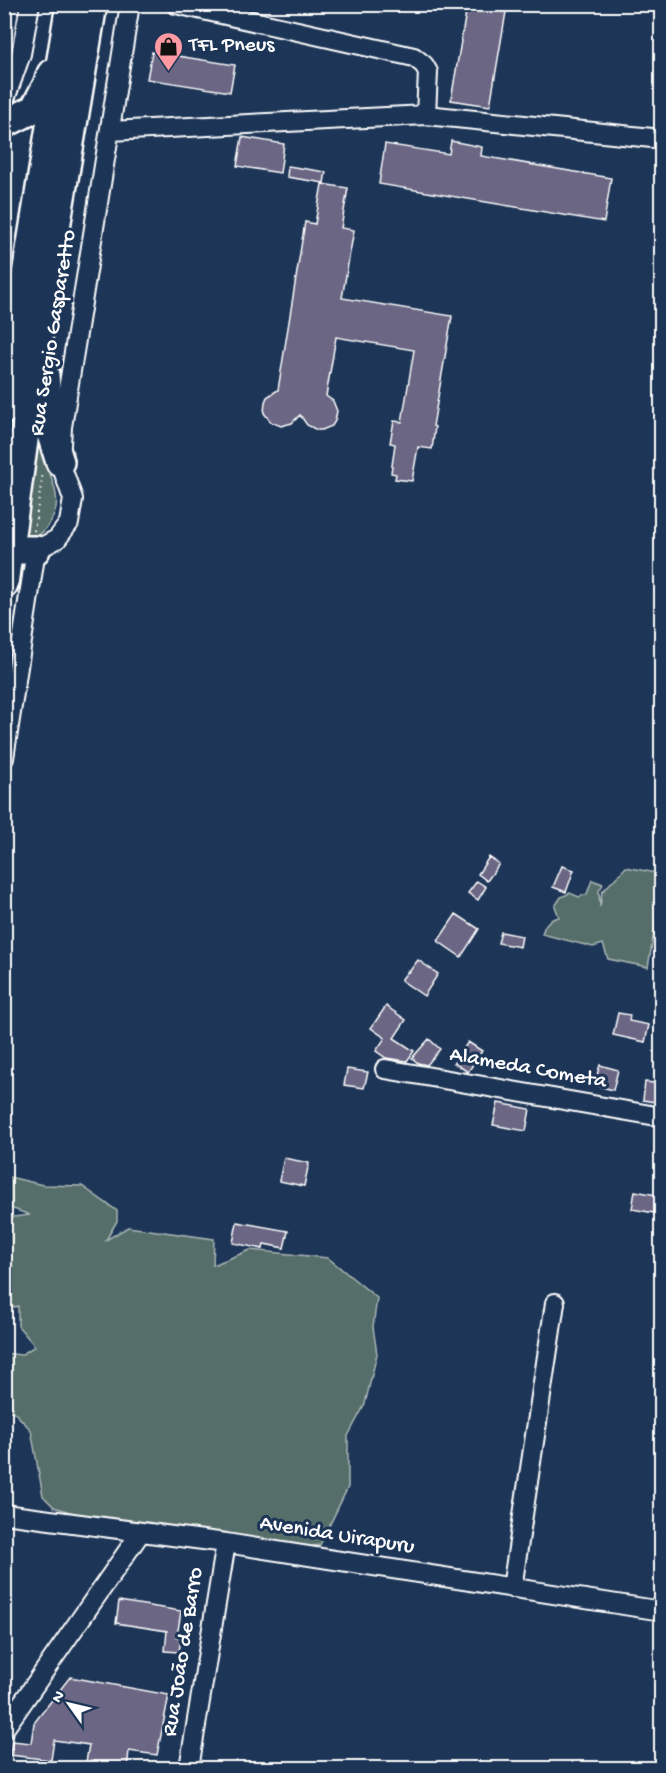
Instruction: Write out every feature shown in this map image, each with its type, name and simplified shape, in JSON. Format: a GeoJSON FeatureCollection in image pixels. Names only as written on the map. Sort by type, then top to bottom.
{"type":"FeatureCollection","features":[{"type":"Feature","properties":{"kind":"highway"},"geometry":{"type":"LineString","coordinates":[[4,584],[17,549],[41,318],[93,4]]}},
{"type":"Feature","properties":{"kind":"highway"},"geometry":{"type":"LineString","coordinates":[[4,124],[33,109],[47,85],[68,17]]}},
{"type":"Feature","properties":{"kind":"highway"},"geometry":{"type":"LineString","coordinates":[[5,406],[68,17]]}},
{"type":"Feature","properties":{"kind":"highway"},"geometry":{"type":"LineString","coordinates":[[41,318],[49,428],[60,462]]}},
{"type":"Feature","properties":{"kind":"street"},"geometry":{"type":"LineString","coordinates":[[4,40],[10,4]]}},
{"type":"Feature","properties":{"kind":"street"},"geometry":{"type":"LineString","coordinates":[[4,102],[21,54],[30,4]]}},
{"type":"Feature","properties":{"kind":"street","name":"Rua Sergio Gasparetto"},"geometry":{"type":"LineString","coordinates":[[17,549],[57,539],[69,523],[73,499],[60,462],[62,428],[130,4]]}},
{"type":"Feature","properties":{"kind":"street"},"geometry":{"type":"LineString","coordinates":[[176,4],[414,57],[424,64],[428,72],[426,115]]}},
{"type":"Feature","properties":{"kind":"street"},"geometry":{"type":"LineString","coordinates":[[110,131],[426,115],[662,139]]}},
{"type":"Feature","properties":{"kind":"street"},"geometry":{"type":"LineString","coordinates":[[4,758],[17,549]]}},
{"type":"Feature","properties":{"kind":"street","name":"Alameda Cometa"},"geometry":{"type":"LineString","coordinates":[[385,1069],[662,1118]]}},
{"type":"Feature","properties":{"kind":"street"},"geometry":{"type":"LineString","coordinates":[[512,1588],[555,1303]]}},
{"type":"Feature","properties":{"kind":"street","name":"Avenida Uirapuru"},"geometry":{"type":"LineString","coordinates":[[4,1514],[226,1543],[662,1611]]}},
{"type":"Feature","properties":{"kind":"street"},"geometry":{"type":"LineString","coordinates":[[4,1729],[141,1532]]}},
{"type":"Feature","properties":{"kind":"street","name":"Rua João de Barro"},"geometry":{"type":"LineString","coordinates":[[189,1768],[226,1543]]}},
{"type":"Feature","properties":{"kind":"green space"},"geometry":{"type":"Polygon","coordinates":[[[37,432],[55,491],[55,512],[41,533],[34,538],[18,541],[37,432]]]}},
{"type":"Feature","properties":{"kind":"green space"},"geometry":{"type":"Polygon","coordinates":[[[626,867],[661,874],[661,901],[648,967],[608,959],[603,944],[593,947],[542,934],[547,922],[559,917],[555,906],[561,897],[570,893],[579,897],[587,894],[592,880],[603,884],[599,891],[600,907],[602,892],[626,867]]]}},
{"type":"Feature","properties":{"kind":"green space"},"geometry":{"type":"Polygon","coordinates":[[[5,1176],[43,1185],[82,1186],[117,1211],[117,1221],[106,1240],[128,1227],[214,1239],[213,1265],[250,1250],[328,1258],[377,1298],[373,1327],[377,1354],[365,1404],[348,1436],[348,1487],[320,1545],[298,1548],[222,1532],[162,1532],[83,1516],[54,1507],[43,1496],[31,1430],[14,1412],[5,1410],[5,1353],[21,1355],[35,1346],[18,1326],[18,1306],[5,1310],[5,1218],[30,1215],[5,1206],[5,1176]]]}},
{"type":"Feature","properties":{"kind":"building"},"geometry":{"type":"Polygon","coordinates":[[[467,6],[506,12],[490,106],[451,100],[467,6]]]}},
{"type":"Feature","properties":{"kind":"building"},"geometry":{"type":"Polygon","coordinates":[[[152,52],[235,65],[230,92],[147,79],[152,52]]]}},
{"type":"Feature","properties":{"kind":"building"},"geometry":{"type":"Polygon","coordinates":[[[242,137],[284,144],[280,173],[237,166],[242,137]]]}},
{"type":"Feature","properties":{"kind":"building"},"geometry":{"type":"Polygon","coordinates":[[[451,141],[482,147],[481,156],[611,178],[604,222],[379,184],[385,144],[449,154],[451,141]]]}},
{"type":"Feature","properties":{"kind":"building"},"geometry":{"type":"Polygon","coordinates":[[[288,166],[326,172],[324,183],[287,177],[288,166]]]}},
{"type":"Feature","properties":{"kind":"building"},"geometry":{"type":"Polygon","coordinates":[[[322,184],[348,188],[341,228],[354,230],[342,298],[452,316],[433,426],[435,427],[432,449],[418,447],[412,481],[395,479],[396,474],[391,473],[395,444],[390,443],[394,421],[402,422],[414,350],[336,337],[326,396],[333,401],[337,411],[332,426],[317,430],[307,425],[300,415],[292,423],[281,426],[271,422],[264,413],[267,397],[278,390],[305,222],[315,224],[322,184]]]}},
{"type":"Feature","properties":{"kind":"building"},"geometry":{"type":"Polygon","coordinates":[[[489,857],[499,864],[487,881],[478,874],[489,857]]]}},
{"type":"Feature","properties":{"kind":"building"},"geometry":{"type":"Polygon","coordinates":[[[562,866],[574,870],[566,892],[553,887],[562,866]]]}},
{"type":"Feature","properties":{"kind":"building"},"geometry":{"type":"Polygon","coordinates":[[[477,881],[486,887],[478,900],[468,893],[477,881]]]}},
{"type":"Feature","properties":{"kind":"building"},"geometry":{"type":"Polygon","coordinates":[[[456,914],[479,929],[461,957],[438,941],[456,914]]]}},
{"type":"Feature","properties":{"kind":"building"},"geometry":{"type":"Polygon","coordinates":[[[501,932],[522,936],[520,947],[498,943],[501,932]]]}},
{"type":"Feature","properties":{"kind":"building"},"geometry":{"type":"Polygon","coordinates":[[[418,960],[438,974],[424,996],[401,980],[418,960]]]}},
{"type":"Feature","properties":{"kind":"building"},"geometry":{"type":"Polygon","coordinates":[[[386,1006],[406,1020],[394,1038],[414,1051],[407,1061],[386,1058],[376,1051],[385,1038],[371,1028],[386,1006]]]}},
{"type":"Feature","properties":{"kind":"building"},"geometry":{"type":"Polygon","coordinates":[[[618,1013],[630,1015],[629,1021],[649,1025],[645,1042],[613,1035],[618,1013]]]}},
{"type":"Feature","properties":{"kind":"building"},"geometry":{"type":"Polygon","coordinates":[[[429,1039],[440,1049],[427,1065],[418,1063],[412,1058],[429,1039]]]}},
{"type":"Feature","properties":{"kind":"building"},"geometry":{"type":"Polygon","coordinates":[[[468,1042],[482,1051],[468,1072],[454,1063],[468,1042]]]}},
{"type":"Feature","properties":{"kind":"building"},"geometry":{"type":"Polygon","coordinates":[[[600,1065],[618,1070],[613,1090],[594,1085],[600,1065]]]}},
{"type":"Feature","properties":{"kind":"building"},"geometry":{"type":"Polygon","coordinates":[[[347,1069],[368,1072],[364,1088],[344,1085],[347,1069]]]}},
{"type":"Feature","properties":{"kind":"building"},"geometry":{"type":"Polygon","coordinates":[[[645,1082],[662,1084],[662,1103],[643,1100],[645,1082]]]}},
{"type":"Feature","properties":{"kind":"building"},"geometry":{"type":"Polygon","coordinates":[[[498,1103],[530,1109],[526,1131],[493,1125],[498,1103]]]}},
{"type":"Feature","properties":{"kind":"building"},"geometry":{"type":"Polygon","coordinates":[[[284,1158],[309,1163],[304,1186],[279,1181],[284,1158]]]}},
{"type":"Feature","properties":{"kind":"building"},"geometry":{"type":"Polygon","coordinates":[[[635,1191],[662,1196],[660,1214],[632,1209],[635,1191]]]}},
{"type":"Feature","properties":{"kind":"building"},"geometry":{"type":"Polygon","coordinates":[[[237,1222],[288,1231],[284,1248],[264,1244],[263,1249],[233,1243],[237,1222]]]}},
{"type":"Feature","properties":{"kind":"building"},"geometry":{"type":"Polygon","coordinates":[[[119,1601],[181,1611],[177,1637],[181,1638],[179,1652],[165,1651],[167,1631],[116,1623],[119,1601]]]}},
{"type":"Feature","properties":{"kind":"building"},"geometry":{"type":"Polygon","coordinates":[[[70,1677],[169,1695],[157,1755],[129,1751],[127,1768],[85,1768],[89,1745],[54,1740],[51,1760],[10,1755],[12,1741],[31,1743],[34,1723],[70,1677]]]}},
{"type":"Feature","properties":{"kind":"place","name":"TFL Pneus"},"geometry":{"type":"Point","coordinates":[168,72]}}]}
